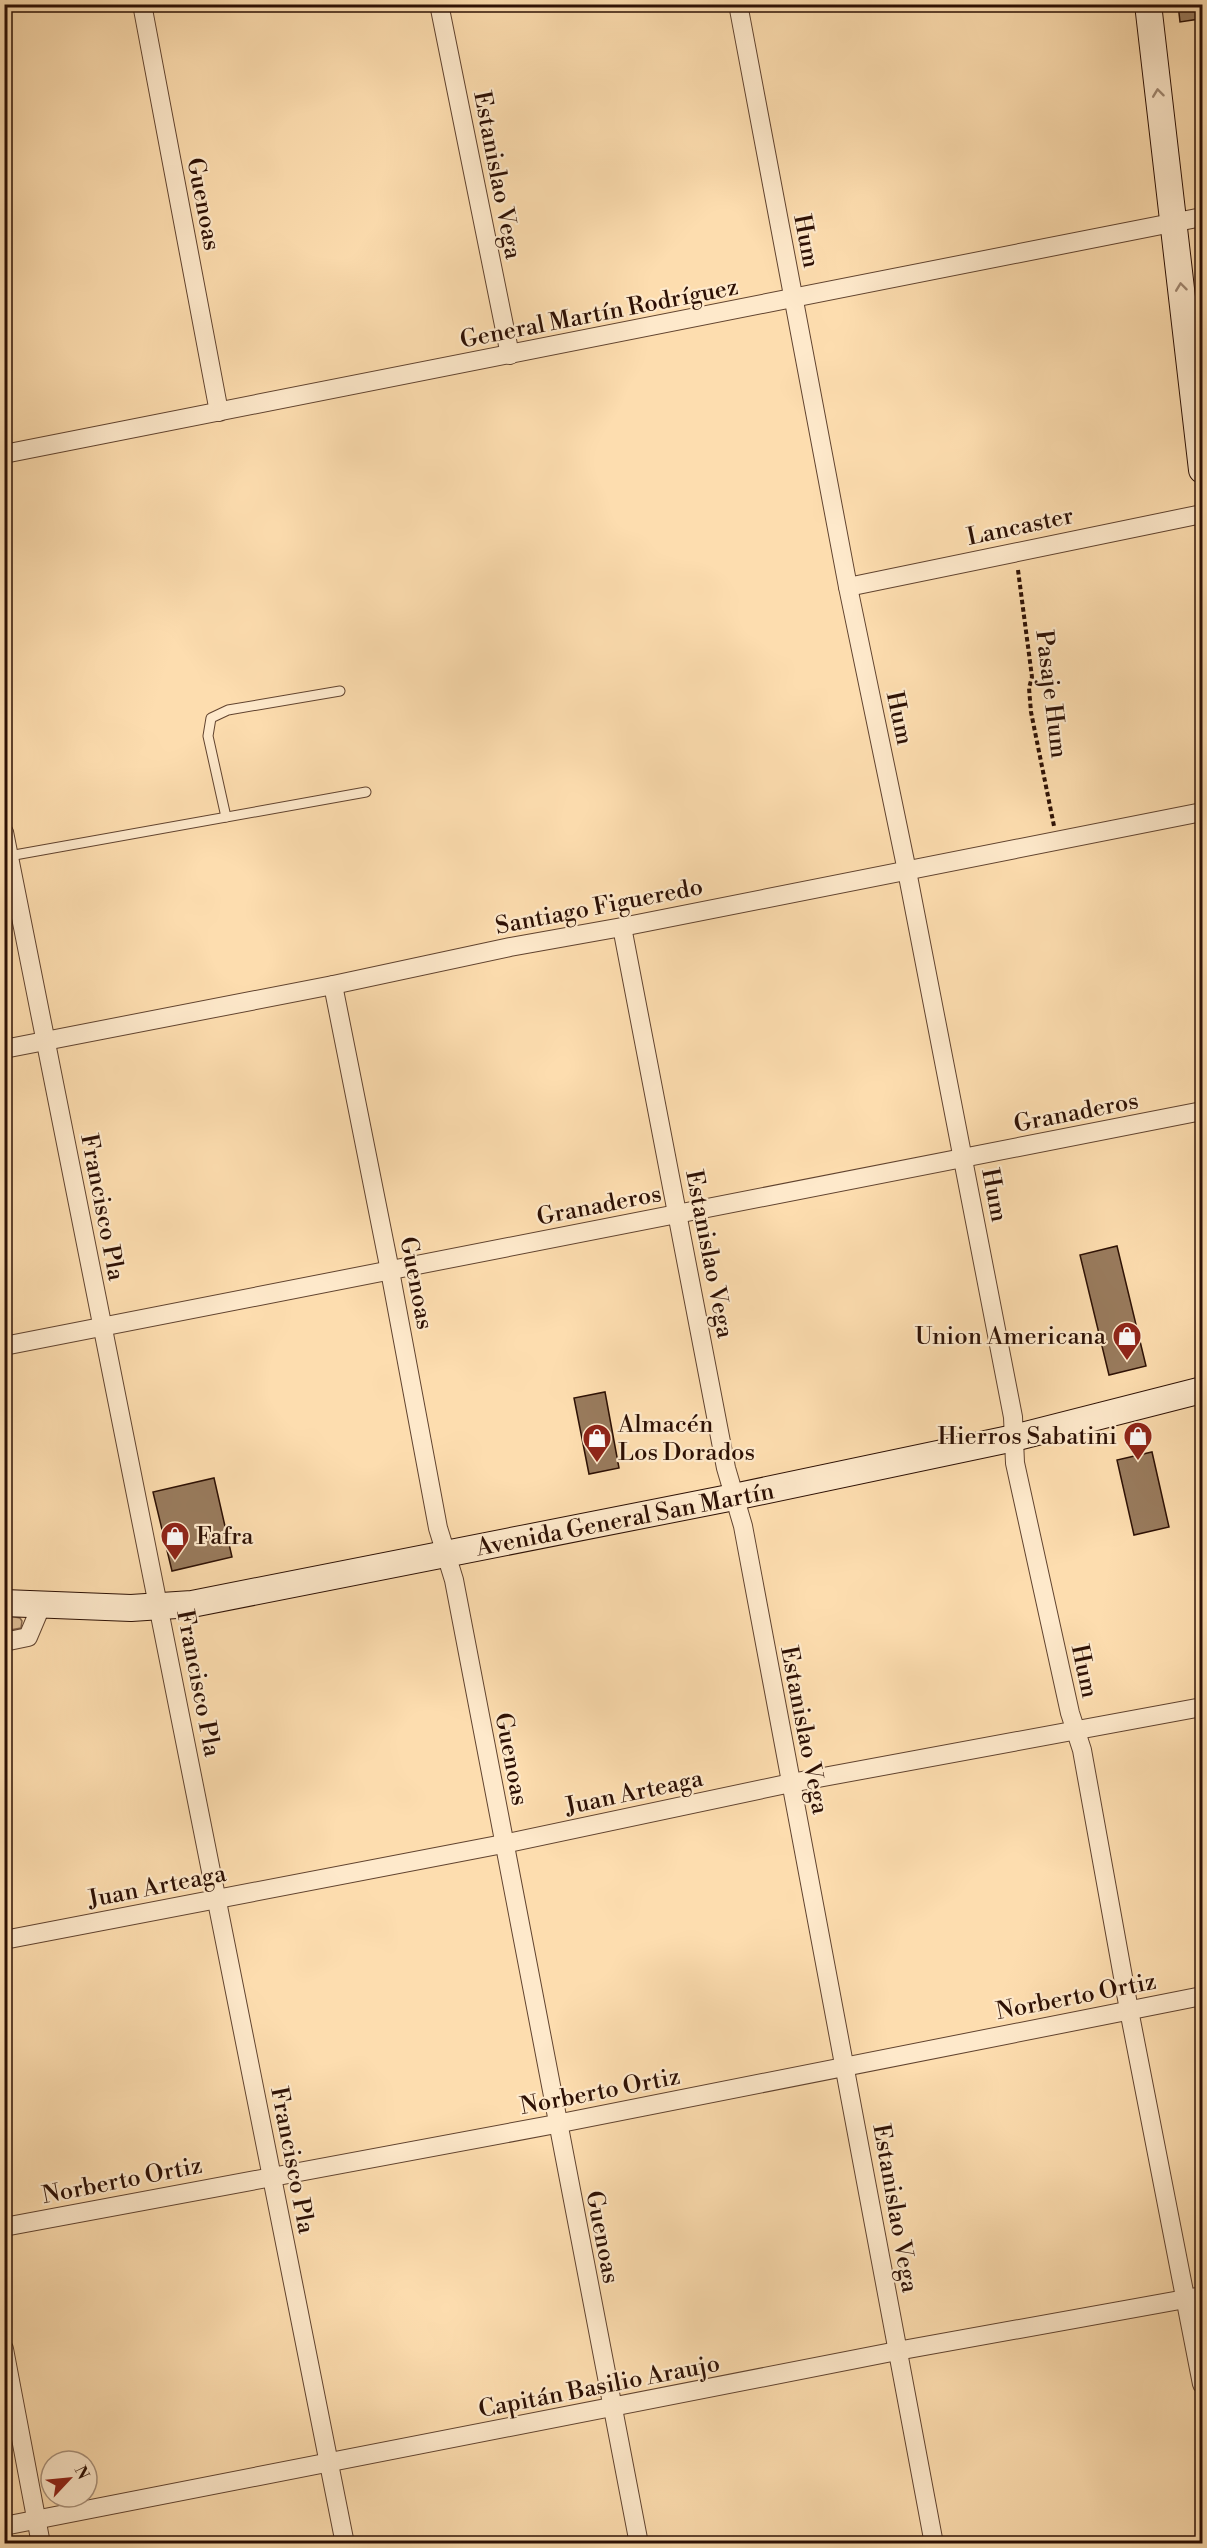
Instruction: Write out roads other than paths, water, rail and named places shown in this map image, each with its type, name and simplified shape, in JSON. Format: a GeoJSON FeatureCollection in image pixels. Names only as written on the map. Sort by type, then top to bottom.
{"type":"FeatureCollection","features":[{"type":"Feature","properties":{"kind":"main road"},"geometry":{"type":"LineString","coordinates":[[1148,4],[1203,470]]}},
{"type":"Feature","properties":{"kind":"main road","name":"Avenida General San Martín"},"geometry":{"type":"LineString","coordinates":[[4,1603],[159,1607],[192,1604],[734,1497],[1014,1438],[1203,1390]]}},
{"type":"Feature","properties":{"kind":"street","name":"Guenoas"},"geometry":{"type":"LineString","coordinates":[[142,4],[219,412]]}},
{"type":"Feature","properties":{"kind":"street","name":"Estanislao Vega"},"geometry":{"type":"LineString","coordinates":[[439,4],[510,355]]}},
{"type":"Feature","properties":{"kind":"street","name":"Hum"},"geometry":{"type":"LineString","coordinates":[[737,8],[848,587],[907,871],[1013,1417],[1015,1463],[1075,1731],[1082,1750],[1129,2010],[1194,2298],[1203,2384]]}},
{"type":"Feature","properties":{"kind":"street","name":"General Martín Rodríguez"},"geometry":{"type":"LineString","coordinates":[[4,454],[1203,217]]}},
{"type":"Feature","properties":{"kind":"street","name":"Lancaster"},"geometry":{"type":"LineString","coordinates":[[848,587],[1203,514]]}},
{"type":"Feature","properties":{"kind":"street","name":"Santiago Figueredo"},"geometry":{"type":"LineString","coordinates":[[4,1049],[333,985],[510,947],[1203,812]]}},
{"type":"Feature","properties":{"kind":"street","name":"Francisco Pla"},"geometry":{"type":"LineString","coordinates":[[4,832],[345,2544]]}},
{"type":"Feature","properties":{"kind":"street","name":"Estanislao Vega"},"geometry":{"type":"LineString","coordinates":[[622,927],[726,1468],[743,1526],[934,2544]]}},
{"type":"Feature","properties":{"kind":"street","name":"Guenoas"},"geometry":{"type":"LineString","coordinates":[[333,985],[438,1528],[454,1580],[556,2124],[639,2544]]}},
{"type":"Feature","properties":{"kind":"street","name":"Granaderos"},"geometry":{"type":"LineString","coordinates":[[4,1346],[1203,1111]]}},
{"type":"Feature","properties":{"kind":"street"},"geometry":{"type":"LineString","coordinates":[[4,1642],[28,1637],[42,1604]]}},
{"type":"Feature","properties":{"kind":"street","name":"Juan Arteaga"},"geometry":{"type":"LineString","coordinates":[[4,1940],[503,1844],[791,1783],[1203,1707]]}},
{"type":"Feature","properties":{"kind":"street","name":"Norberto Ortiz"},"geometry":{"type":"LineString","coordinates":[[4,2227],[556,2124],[1203,1996]]}},
{"type":"Feature","properties":{"kind":"street","name":"Capitán Basilio Araujo"},"geometry":{"type":"LineString","coordinates":[[4,2526],[897,2351],[1194,2298]]}},
{"type":"Feature","properties":{"kind":"street"},"geometry":{"type":"LineString","coordinates":[[4,2349],[41,2544]]}},
{"type":"Feature","properties":{"kind":"lane"},"geometry":{"type":"LineString","coordinates":[[226,817],[208,736],[211,718],[228,710],[340,691]]}},
{"type":"Feature","properties":{"kind":"lane"},"geometry":{"type":"LineString","coordinates":[[9,856],[366,792]]}},
{"type":"Feature","properties":{"kind":"place","name":"Union Americana"},"geometry":{"type":"Point","coordinates":[1127,1362]}},
{"type":"Feature","properties":{"kind":"place","name":"Hierros Sabatini"},"geometry":{"type":"Point","coordinates":[1138,1462]}},
{"type":"Feature","properties":{"kind":"place","name":"Almacén Los Dorados"},"geometry":{"type":"Point","coordinates":[597,1464]}},
{"type":"Feature","properties":{"kind":"place","name":"Fafra"},"geometry":{"type":"Point","coordinates":[175,1562]}}]}
